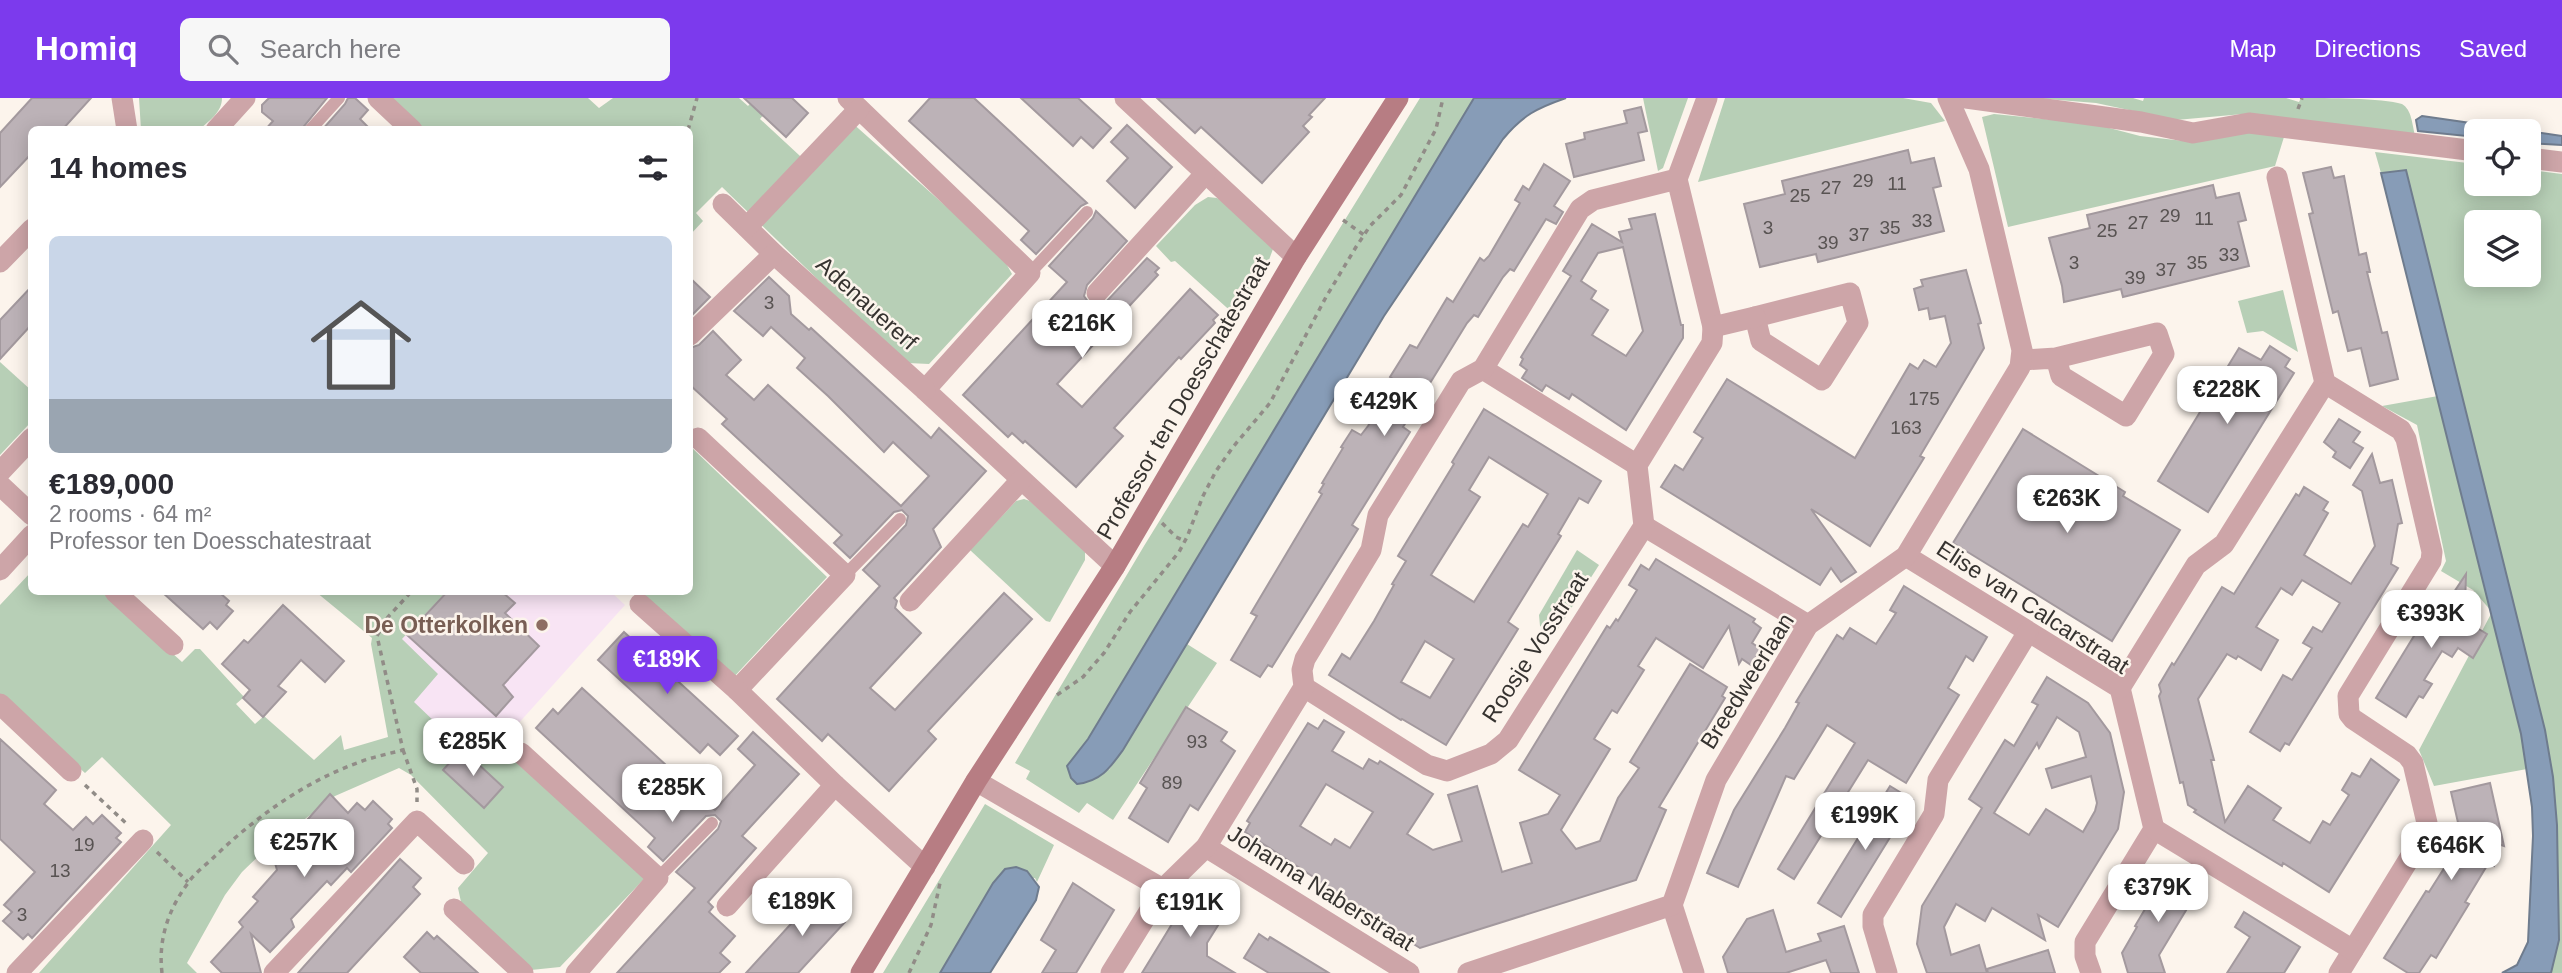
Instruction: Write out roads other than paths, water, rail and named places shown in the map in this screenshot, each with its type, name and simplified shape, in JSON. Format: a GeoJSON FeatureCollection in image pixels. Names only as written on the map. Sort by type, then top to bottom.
{"type":"FeatureCollection","features":[{"type":"Feature","properties":{"kind":"street"},"geometry":{"type":"LineString","coordinates":[[122,98],[126,126]]}},
{"type":"Feature","properties":{"kind":"street"},"geometry":{"type":"LineString","coordinates":[[220,126],[245,98]]}},
{"type":"Feature","properties":{"kind":"street"},"geometry":{"type":"LineString","coordinates":[[378,98],[408,126]]}},
{"type":"Feature","properties":{"kind":"street","name":"Professor ten Doesschatestraat"},"geometry":{"type":"LineString","coordinates":[[1125,98],[1296,257]]}},
{"type":"Feature","properties":{"kind":"street","name":"Professor ten Doesschatestraat"},"geometry":{"type":"LineString","coordinates":[[861,973],[933,870],[976,781],[1115,566],[1296,257],[1398,98]]}},
{"type":"Feature","properties":{"kind":"street"},"geometry":{"type":"LineString","coordinates":[[1707,98],[1677,180],[1713,327],[1712,343],[1637,465],[1644,526],[1808,625]]}},
{"type":"Feature","properties":{"kind":"street"},"geometry":{"type":"LineString","coordinates":[[1948,98],[1979,169],[2022,350],[2022,360],[2056,358],[2158,333],[2164,354],[2126,416],[2061,376],[2056,358]]}},
{"type":"Feature","properties":{"kind":"street"},"geometry":{"type":"LineString","coordinates":[[1966,98],[2141,122],[2185,132],[2249,123],[2464,150]]}},
{"type":"Feature","properties":{"kind":"street"},"geometry":{"type":"LineString","coordinates":[[747,228],[854,103],[1030,273],[925,390]]}},
{"type":"Feature","properties":{"kind":"street"},"geometry":{"type":"LineString","coordinates":[[2541,159],[2562,162]]}},
{"type":"Feature","properties":{"kind":"street"},"geometry":{"type":"LineString","coordinates":[[1097,293],[1205,174]]}},
{"type":"Feature","properties":{"kind":"street"},"geometry":{"type":"LineString","coordinates":[[2277,177],[2325,383],[2401,430],[2406,439],[2432,552],[2431,561],[2347,701],[2353,719],[2407,755],[2413,763],[2427,823],[2425,833],[2339,973]]}},
{"type":"Feature","properties":{"kind":"street"},"geometry":{"type":"LineString","coordinates":[[1111,973],[1163,889],[1206,847],[1304,687],[1302,670],[1305,659],[1371,550],[1378,515],[1461,381],[1483,369],[1585,203],[1677,180]]}},
{"type":"Feature","properties":{"kind":"street","name":"Adenauererf"},"geometry":{"type":"LineString","coordinates":[[723,204],[774,254],[925,390]]}},
{"type":"Feature","properties":{"kind":"street"},"geometry":{"type":"LineString","coordinates":[[0,262],[28,233]]}},
{"type":"Feature","properties":{"kind":"street"},"geometry":{"type":"LineString","coordinates":[[693,331],[774,254]]}},
{"type":"Feature","properties":{"kind":"street"},"geometry":{"type":"LineString","coordinates":[[1713,327],[1850,293],[1858,323],[1822,380],[1761,341],[1755,317]]}},
{"type":"Feature","properties":{"kind":"street","name":"Breedweerlaan"},"geometry":{"type":"LineString","coordinates":[[1672,905],[1717,780],[1808,625],[1906,556],[2022,360]]}},
{"type":"Feature","properties":{"kind":"street"},"geometry":{"type":"LineString","coordinates":[[1483,369],[1637,465]]}},
{"type":"Feature","properties":{"kind":"street"},"geometry":{"type":"LineString","coordinates":[[2120,688],[2196,565],[2224,544],[2325,383]]}},
{"type":"Feature","properties":{"kind":"street","name":"Professor ten Doesschatestraat"},"geometry":{"type":"LineString","coordinates":[[925,390],[1115,566]]}},
{"type":"Feature","properties":{"kind":"street"},"geometry":{"type":"LineString","coordinates":[[698,438],[845,575],[737,690]]}},
{"type":"Feature","properties":{"kind":"street"},"geometry":{"type":"LineString","coordinates":[[0,472],[28,442]]}},
{"type":"Feature","properties":{"kind":"street"},"geometry":{"type":"LineString","coordinates":[[910,601],[1021,480]]}},
{"type":"Feature","properties":{"kind":"street"},"geometry":{"type":"LineString","coordinates":[[0,485],[28,510]]}},
{"type":"Feature","properties":{"kind":"street","name":"Roosje Vosstraat"},"geometry":{"type":"LineString","coordinates":[[1304,687],[1427,765],[1438,769],[1447,771],[1491,754],[1508,740],[1644,526]]}},
{"type":"Feature","properties":{"kind":"street"},"geometry":{"type":"LineString","coordinates":[[0,570],[28,539]]}},
{"type":"Feature","properties":{"kind":"street","name":"Elise van Calcarstraat"},"geometry":{"type":"LineString","coordinates":[[1906,556],[2120,688],[2154,829]]}},
{"type":"Feature","properties":{"kind":"street"},"geometry":{"type":"LineString","coordinates":[[118,595],[173,645]]}},
{"type":"Feature","properties":{"kind":"street"},"geometry":{"type":"LineString","coordinates":[[639,604],[737,690],[835,785],[933,870]]}},
{"type":"Feature","properties":{"kind":"street"},"geometry":{"type":"LineString","coordinates":[[1887,973],[1872,926],[1873,915],[1934,814],[1938,780],[2028,632]]}},
{"type":"Feature","properties":{"kind":"street"},"geometry":{"type":"LineString","coordinates":[[0,704],[71,771]]}},
{"type":"Feature","properties":{"kind":"street"},"geometry":{"type":"LineString","coordinates":[[522,753],[658,878],[576,973]]}},
{"type":"Feature","properties":{"kind":"street"},"geometry":{"type":"LineString","coordinates":[[976,781],[1163,889]]}},
{"type":"Feature","properties":{"kind":"street"},"geometry":{"type":"LineString","coordinates":[[727,906],[835,785]]}},
{"type":"Feature","properties":{"kind":"street"},"geometry":{"type":"LineString","coordinates":[[274,973],[417,821],[464,864]]}},
{"type":"Feature","properties":{"kind":"street"},"geometry":{"type":"LineString","coordinates":[[2091,973],[2085,956],[2085,942],[2154,829],[2353,950]]}},
{"type":"Feature","properties":{"kind":"street"},"geometry":{"type":"LineString","coordinates":[[17,973],[143,840]]}},
{"type":"Feature","properties":{"kind":"street","name":"Johanna Naberstraat"},"geometry":{"type":"LineString","coordinates":[[1206,847],[1409,973]]}},
{"type":"Feature","properties":{"kind":"street"},"geometry":{"type":"LineString","coordinates":[[1468,973],[1672,905],[1694,973]]}},
{"type":"Feature","properties":{"kind":"street"},"geometry":{"type":"LineString","coordinates":[[454,909],[523,973]]}},
{"type":"Feature","properties":{"kind":"lane"},"geometry":{"type":"LineString","coordinates":[[314,126],[339,98]]}},
{"type":"Feature","properties":{"kind":"lane"},"geometry":{"type":"LineString","coordinates":[[1030,273],[1087,212]]}},
{"type":"Feature","properties":{"kind":"lane"},"geometry":{"type":"LineString","coordinates":[[845,575],[900,519]]}},
{"type":"Feature","properties":{"kind":"lane"},"geometry":{"type":"LineString","coordinates":[[658,878],[712,823]]}},
{"type":"Feature","properties":{"kind":"water"},"geometry":{"type":"Polygon","coordinates":[[[1474,98],[1566,98],[1531,113],[1503,139],[1384,316],[1123,750],[1099,777],[1077,784],[1071,778],[1067,766],[1088,739],[1474,98]]]}},
{"type":"Feature","properties":{"kind":"water"},"geometry":{"type":"Polygon","coordinates":[[[2422,116],[2464,122],[2464,136],[2418,131],[2416,120],[2422,116]]]}},
{"type":"Feature","properties":{"kind":"water"},"geometry":{"type":"Polygon","coordinates":[[[2541,133],[2562,136],[2562,145],[2541,144],[2541,133]]]}},
{"type":"Feature","properties":{"kind":"water"},"geometry":{"type":"Polygon","coordinates":[[[2406,170],[2545,730],[2557,825],[2559,940],[2551,973],[2502,973],[2517,965],[2528,942],[2532,807],[2521,734],[2381,173],[2406,170]]]}},
{"type":"Feature","properties":{"kind":"water"},"geometry":{"type":"Polygon","coordinates":[[[1016,867],[1027,871],[1039,887],[1036,900],[990,973],[940,973],[993,883],[1005,869],[1016,867]]]}},
{"type":"Feature","properties":{"kind":"place","name":"De Otterkolken"},"geometry":{"type":"Point","coordinates":[542,625]}}]}
